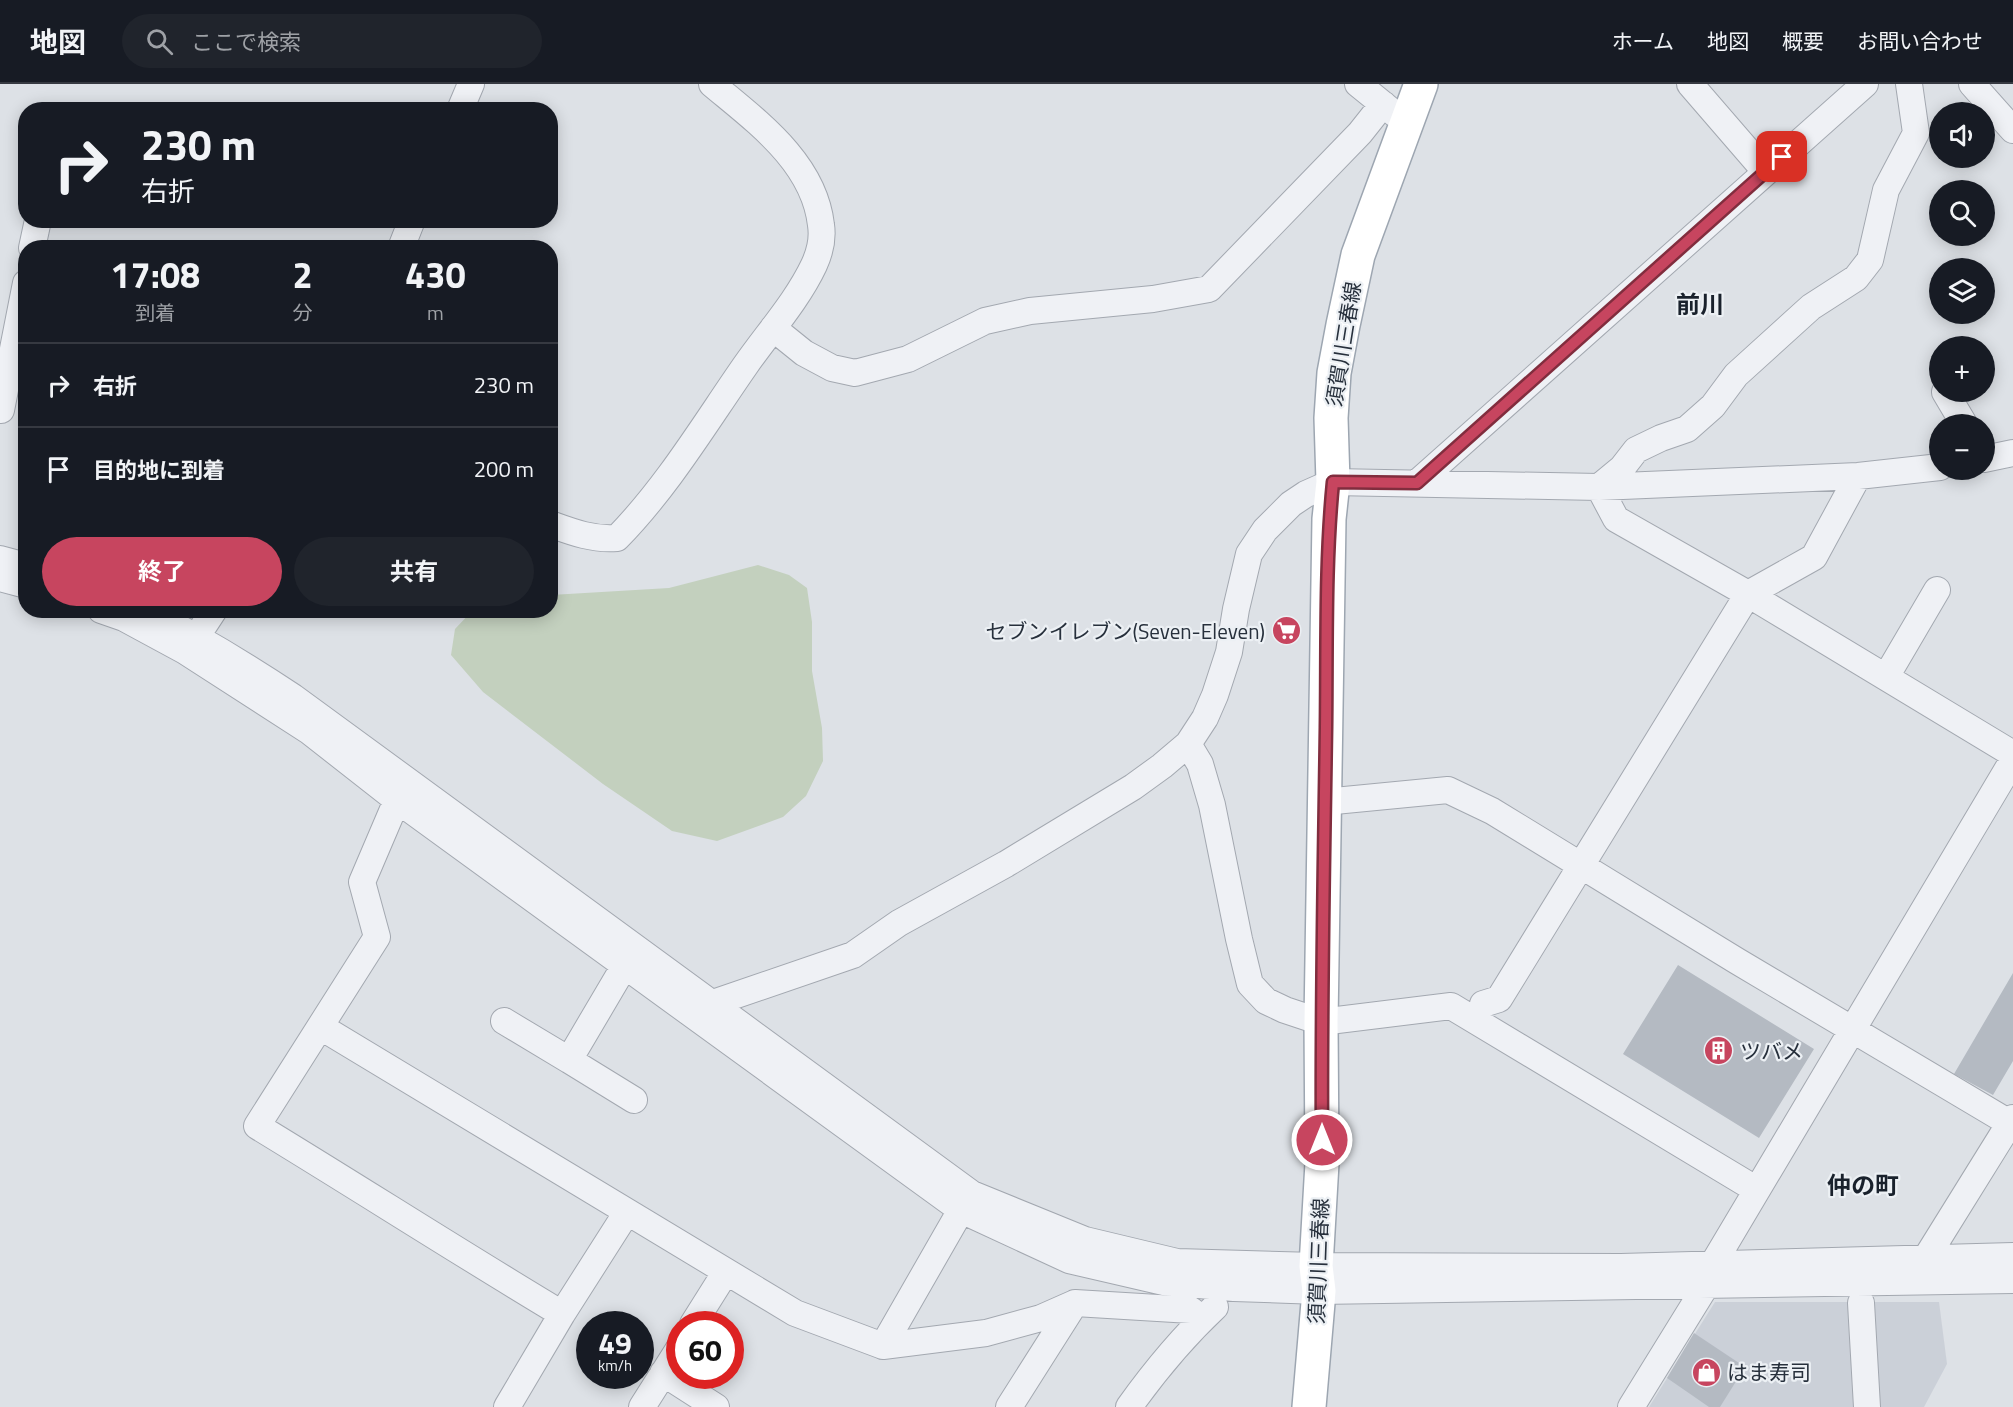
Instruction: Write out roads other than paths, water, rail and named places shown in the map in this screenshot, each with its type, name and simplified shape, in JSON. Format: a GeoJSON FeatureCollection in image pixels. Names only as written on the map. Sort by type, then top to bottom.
{"type":"FeatureCollection","features":[{"type":"Feature","properties":{"kind":"main road","name":"須賀川三春線"},"geometry":{"type":"LineString","coordinates":[[1309,1407],[1322,1163],[1324,802],[1329,519],[1333,482],[1331,418],[1343,324],[1394,113],[1420,84]]}},
{"type":"Feature","properties":{"kind":"street"},"geometry":{"type":"LineString","coordinates":[[463,102],[471,84]]}},
{"type":"Feature","properties":{"kind":"street"},"geometry":{"type":"LineString","coordinates":[[558,527],[603,539],[617,538],[648,505],[773,328],[814,265],[822,239],[819,213],[806,183],[785,150],[758,123],[712,84]]}},
{"type":"Feature","properties":{"kind":"street"},"geometry":{"type":"LineString","coordinates":[[773,328],[804,352],[832,368],[855,373],[908,359],[985,321],[1030,310],[1153,299],[1209,289],[1360,133],[1394,113],[1358,84]]}},
{"type":"Feature","properties":{"kind":"street"},"geometry":{"type":"LineString","coordinates":[[1690,84],[1766,172]]}},
{"type":"Feature","properties":{"kind":"street"},"geometry":{"type":"LineString","coordinates":[[1417,483],[1865,84]]}},
{"type":"Feature","properties":{"kind":"street"},"geometry":{"type":"LineString","coordinates":[[1599,487],[1622,468],[1636,450],[1687,429],[1713,406],[1736,375],[1811,307],[1856,278],[1870,260],[1886,190],[1916,133],[1909,84]]}},
{"type":"Feature","properties":{"kind":"street"},"geometry":{"type":"LineString","coordinates":[[1972,84],[2013,130]]}},
{"type":"Feature","properties":{"kind":"street"},"geometry":{"type":"LineString","coordinates":[[1,411],[9,314],[18,298]]}},
{"type":"Feature","properties":{"kind":"street"},"geometry":{"type":"LineString","coordinates":[[1995,457],[2013,453]]}},
{"type":"Feature","properties":{"kind":"street"},"geometry":{"type":"LineString","coordinates":[[703,1011],[853,955],[899,923],[1006,864],[1133,786],[1188,744],[1205,718],[1229,652],[1249,554],[1265,530],[1291,504],[1306,494],[1333,482],[1599,487],[1858,476],[1929,468]]}},
{"type":"Feature","properties":{"kind":"street"},"geometry":{"type":"LineString","coordinates":[[1483,1004],[1499,999],[1748,594],[1814,557],[1858,476]]}},
{"type":"Feature","properties":{"kind":"street"},"geometry":{"type":"LineString","coordinates":[[1599,487],[1616,519],[1748,594],[2013,754]]}},
{"type":"Feature","properties":{"kind":"street"},"geometry":{"type":"LineString","coordinates":[[0,559],[18,564]]}},
{"type":"Feature","properties":{"kind":"street"},"geometry":{"type":"LineString","coordinates":[[0,578],[18,583]]}},
{"type":"Feature","properties":{"kind":"street"},"geometry":{"type":"LineString","coordinates":[[1886,676],[1937,590]]}},
{"type":"Feature","properties":{"kind":"street"},"geometry":{"type":"LineString","coordinates":[[124,618],[185,651],[309,731],[398,800],[625,965],[703,1011],[972,1194],[1085,1240],[1177,1262],[1317,1278]]}},
{"type":"Feature","properties":{"kind":"street"},"geometry":{"type":"LineString","coordinates":[[161,618],[240,661],[293,697],[961,1210],[1069,1260],[1164,1282],[1234,1288],[1317,1278],[1710,1274],[2013,1280]]}},
{"type":"Feature","properties":{"kind":"street"},"geometry":{"type":"LineString","coordinates":[[197,636],[209,618]]}},
{"type":"Feature","properties":{"kind":"street"},"geometry":{"type":"LineString","coordinates":[[1188,744],[1200,764],[1212,805],[1250,984],[1266,1001],[1321,1022],[1451,1006],[1757,1190]]}},
{"type":"Feature","properties":{"kind":"street"},"geometry":{"type":"LineString","coordinates":[[1631,1407],[1757,1190],[2013,760]]}},
{"type":"Feature","properties":{"kind":"street"},"geometry":{"type":"LineString","coordinates":[[1324,802],[1448,790],[1492,811],[1852,1030],[2012,1122],[1926,1258]]}},
{"type":"Feature","properties":{"kind":"street"},"geometry":{"type":"LineString","coordinates":[[398,800],[362,882],[376,937],[257,1126],[562,1314]]}},
{"type":"Feature","properties":{"kind":"street"},"geometry":{"type":"LineString","coordinates":[[569,1060],[625,965]]}},
{"type":"Feature","properties":{"kind":"street"},"geometry":{"type":"LineString","coordinates":[[504,1022],[634,1100]]}},
{"type":"Feature","properties":{"kind":"street"},"geometry":{"type":"LineString","coordinates":[[321,1027],[725,1273],[795,1313],[883,1346],[986,1334],[1041,1318],[1075,1303],[1191,1310],[1202,1319]]}},
{"type":"Feature","properties":{"kind":"street"},"geometry":{"type":"LineString","coordinates":[[883,1346],[961,1210]]}},
{"type":"Feature","properties":{"kind":"street"},"geometry":{"type":"LineString","coordinates":[[507,1407],[562,1314],[627,1212]]}},
{"type":"Feature","properties":{"kind":"street"},"geometry":{"type":"LineString","coordinates":[[1710,1274],[1926,1258],[2013,1256]]}},
{"type":"Feature","properties":{"kind":"street"},"geometry":{"type":"LineString","coordinates":[[701,1311],[725,1273]]}},
{"type":"Feature","properties":{"kind":"street"},"geometry":{"type":"LineString","coordinates":[[1129,1407],[1144,1386],[1202,1319],[1234,1288]]}},
{"type":"Feature","properties":{"kind":"street"},"geometry":{"type":"LineString","coordinates":[[1009,1407],[1075,1303]]}},
{"type":"Feature","properties":{"kind":"street"},"geometry":{"type":"LineString","coordinates":[[1861,1303],[1867,1407]]}},
{"type":"Feature","properties":{"kind":"street"},"geometry":{"type":"LineString","coordinates":[[642,1407],[666,1369]]}},
{"type":"Feature","properties":{"kind":"street"},"geometry":{"type":"LineString","coordinates":[[663,1374],[716,1407]]}},
{"type":"Feature","properties":{"kind":"place","name":"セブンイレブン(Seven-Eleven)"},"geometry":{"type":"Point","coordinates":[1286,631]}},
{"type":"Feature","properties":{"kind":"place","name":"ツバメ"},"geometry":{"type":"Point","coordinates":[1719,1051]}},
{"type":"Feature","properties":{"kind":"place","name":"はま寿司"},"geometry":{"type":"Point","coordinates":[1706,1372]}},
{"type":"Feature","properties":{"kind":"district","name":"前川"},"geometry":{"type":"Point","coordinates":[1700,304]}},
{"type":"Feature","properties":{"kind":"district","name":"仲の町"},"geometry":{"type":"Point","coordinates":[1863,1185]}}]}
